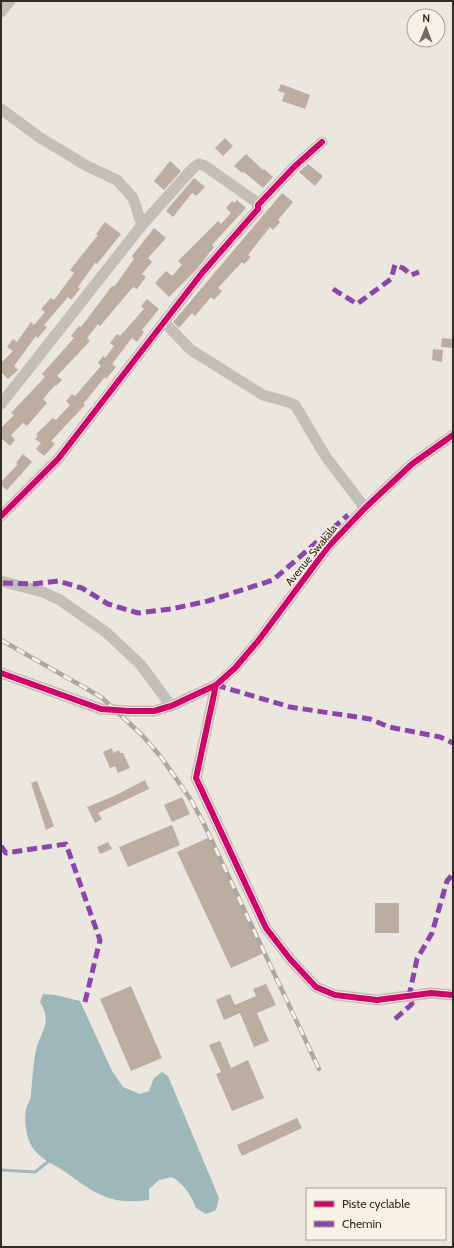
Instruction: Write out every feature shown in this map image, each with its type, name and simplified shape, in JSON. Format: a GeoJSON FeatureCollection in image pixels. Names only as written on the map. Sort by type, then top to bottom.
{"type":"FeatureCollection","features":[{"type":"Feature","properties":{"kind":"street"},"geometry":{"type":"LineString","coordinates":[[1,12],[10,1]]}},
{"type":"Feature","properties":{"kind":"street"},"geometry":{"type":"LineString","coordinates":[[1,109],[39,138],[87,166],[117,180],[133,198],[142,225]]}},
{"type":"Feature","properties":{"kind":"street"},"geometry":{"type":"LineString","coordinates":[[1,516],[58,459],[202,273],[258,209],[258,205],[294,166],[322,142]]}},
{"type":"Feature","properties":{"kind":"street"},"geometry":{"type":"LineString","coordinates":[[1,404],[142,225],[193,168],[199,164],[205,166],[249,196],[258,205]]}},
{"type":"Feature","properties":{"kind":"street"},"geometry":{"type":"LineString","coordinates":[[164,322],[191,350],[263,395],[296,405],[326,457],[365,508]]}},
{"type":"Feature","properties":{"kind":"street","name":"Avenue Swakala"},"geometry":{"type":"LineString","coordinates":[[1,673],[101,709],[154,711],[170,706],[216,685],[235,668],[258,641],[328,547],[365,508],[412,464],[453,435]]}},
{"type":"Feature","properties":{"kind":"street"},"geometry":{"type":"LineString","coordinates":[[1,581],[43,592],[60,600],[107,633],[141,665],[170,706]]}},
{"type":"Feature","properties":{"kind":"street"},"geometry":{"type":"LineString","coordinates":[[216,685],[196,778],[266,928],[290,959],[316,987],[335,995],[377,1000],[431,993],[453,995]]}},
{"type":"Feature","properties":{"kind":"water"},"geometry":{"type":"Polygon","coordinates":[[[43,994],[55,995],[80,1001],[112,1071],[123,1087],[140,1094],[149,1091],[154,1078],[162,1072],[168,1076],[219,1198],[216,1210],[206,1214],[196,1208],[187,1190],[172,1177],[159,1180],[149,1189],[149,1200],[116,1200],[90,1189],[66,1172],[45,1160],[36,1152],[28,1138],[25,1116],[31,1096],[36,1050],[46,1021],[44,1009],[40,1002],[43,994]]]}},
{"type":"Feature","properties":{"kind":"building"},"geometry":{"type":"Polygon","coordinates":[[[281,84],[310,95],[305,109],[282,101],[285,93],[278,91],[281,84]]]}},
{"type":"Feature","properties":{"kind":"building"},"geometry":{"type":"Polygon","coordinates":[[[225,138],[233,146],[223,156],[215,148],[225,138]]]}},
{"type":"Feature","properties":{"kind":"building"},"geometry":{"type":"Polygon","coordinates":[[[246,154],[273,177],[263,188],[244,172],[242,173],[234,166],[246,154]]]}},
{"type":"Feature","properties":{"kind":"building"},"geometry":{"type":"Polygon","coordinates":[[[170,161],[181,171],[164,190],[154,181],[170,161]]]}},
{"type":"Feature","properties":{"kind":"building"},"geometry":{"type":"Polygon","coordinates":[[[308,164],[323,176],[315,186],[299,172],[308,164]]]}},
{"type":"Feature","properties":{"kind":"building"},"geometry":{"type":"Polygon","coordinates":[[[194,178],[205,187],[196,196],[192,193],[173,217],[166,211],[194,178]]]}},
{"type":"Feature","properties":{"kind":"building"},"geometry":{"type":"Polygon","coordinates":[[[282,193],[293,202],[278,220],[280,222],[273,230],[270,227],[248,255],[251,257],[244,264],[242,262],[218,288],[222,291],[214,300],[211,297],[195,316],[192,313],[179,328],[173,322],[282,193]]]}},
{"type":"Feature","properties":{"kind":"building"},"geometry":{"type":"Polygon","coordinates":[[[237,200],[246,208],[212,245],[214,247],[196,270],[169,297],[155,283],[166,271],[172,276],[182,265],[178,261],[218,221],[221,224],[231,213],[226,208],[232,201],[234,203],[237,200]]]}},
{"type":"Feature","properties":{"kind":"building"},"geometry":{"type":"Polygon","coordinates":[[[105,222],[121,234],[97,264],[95,263],[78,287],[80,289],[71,300],[68,297],[44,325],[47,327],[38,338],[36,336],[14,366],[18,370],[8,379],[1,372],[1,363],[13,351],[7,347],[13,339],[17,342],[31,322],[34,325],[45,312],[41,309],[51,298],[54,300],[74,273],[70,270],[98,235],[96,234],[105,222]]]}},
{"type":"Feature","properties":{"kind":"building"},"geometry":{"type":"Polygon","coordinates":[[[154,228],[166,238],[148,258],[152,262],[142,274],[146,277],[137,289],[133,287],[100,326],[98,324],[87,338],[90,341],[57,376],[62,380],[56,386],[55,385],[43,399],[47,403],[27,426],[23,423],[11,435],[15,440],[10,446],[1,438],[1,428],[14,415],[11,413],[45,377],[42,374],[74,338],[71,336],[79,326],[81,327],[112,286],[114,287],[134,259],[132,256],[154,228]]]}},
{"type":"Feature","properties":{"kind":"building"},"geometry":{"type":"Polygon","coordinates":[[[147,299],[159,309],[142,330],[144,332],[137,342],[132,338],[112,364],[116,367],[106,379],[105,377],[83,404],[85,405],[51,441],[55,444],[44,456],[36,449],[41,443],[35,439],[38,436],[36,434],[53,418],[56,420],[70,405],[66,401],[72,394],[75,396],[101,366],[98,363],[103,356],[105,358],[114,346],[110,343],[117,334],[120,336],[144,309],[141,306],[147,299]]]}},
{"type":"Feature","properties":{"kind":"building"},"geometry":{"type":"Polygon","coordinates":[[[442,338],[453,339],[453,348],[441,347],[442,338]]]}},
{"type":"Feature","properties":{"kind":"building"},"geometry":{"type":"Polygon","coordinates":[[[433,349],[443,350],[442,362],[432,360],[433,349]]]}},
{"type":"Feature","properties":{"kind":"building"},"geometry":{"type":"Polygon","coordinates":[[[23,454],[32,462],[7,490],[1,485],[1,482],[18,464],[16,463],[23,454]]]}},
{"type":"Feature","properties":{"kind":"building"},"geometry":{"type":"Polygon","coordinates":[[[112,748],[113,753],[119,750],[120,753],[123,753],[130,768],[118,773],[115,766],[110,768],[103,752],[112,748]]]}},
{"type":"Feature","properties":{"kind":"building"},"geometry":{"type":"Polygon","coordinates":[[[145,780],[149,789],[98,813],[102,819],[95,823],[87,807],[114,796],[145,780]]]}},
{"type":"Feature","properties":{"kind":"building"},"geometry":{"type":"Polygon","coordinates":[[[37,781],[54,826],[46,830],[31,783],[37,781]]]}},
{"type":"Feature","properties":{"kind":"building"},"geometry":{"type":"Polygon","coordinates":[[[182,797],[190,814],[172,822],[164,805],[182,797]]]}},
{"type":"Feature","properties":{"kind":"building"},"geometry":{"type":"Polygon","coordinates":[[[172,825],[180,845],[128,867],[119,847],[172,825]]]}},
{"type":"Feature","properties":{"kind":"building"},"geometry":{"type":"Polygon","coordinates":[[[210,837],[264,953],[231,968],[177,852],[210,837]]]}},
{"type":"Feature","properties":{"kind":"building"},"geometry":{"type":"Polygon","coordinates":[[[108,842],[112,849],[100,854],[97,847],[108,842]]]}},
{"type":"Feature","properties":{"kind":"building"},"geometry":{"type":"Polygon","coordinates":[[[375,903],[399,903],[399,933],[375,933],[375,903]]]}},
{"type":"Feature","properties":{"kind":"building"},"geometry":{"type":"Polygon","coordinates":[[[266,984],[276,1005],[257,1013],[269,1041],[254,1047],[240,1013],[224,1020],[216,1000],[230,994],[235,1005],[256,996],[253,989],[266,984]]]}},
{"type":"Feature","properties":{"kind":"building"},"geometry":{"type":"Polygon","coordinates":[[[131,986],[162,1058],[131,1071],[100,999],[131,986]]]}},
{"type":"Feature","properties":{"kind":"building"},"geometry":{"type":"Polygon","coordinates":[[[220,1041],[231,1068],[248,1060],[264,1098],[232,1111],[216,1074],[221,1072],[209,1045],[220,1041]]]}},
{"type":"Feature","properties":{"kind":"building"},"geometry":{"type":"Polygon","coordinates":[[[297,1118],[302,1128],[242,1156],[237,1145],[297,1118]]]}},
{"type":"Feature","properties":{"kind":"waterway"},"geometry":{"type":"LineString","coordinates":[[1,1170],[35,1172],[49,1161]]}},
{"type":"Feature","properties":{"kind":"railway"},"geometry":{"type":"LineString","coordinates":[[1,640],[101,697],[142,735],[161,757],[191,800],[204,824],[319,1069]]}},
{"type":"Feature","properties":{"kind":"marked path"},"geometry":{"type":"LineString","coordinates":[[333,289],[357,304],[391,279],[395,265],[403,268],[411,275],[419,272]]}},
{"type":"Feature","properties":{"kind":"marked path"},"geometry":{"type":"LineString","coordinates":[[3,583],[33,584],[58,581],[82,588],[108,604],[138,613],[171,609],[208,601],[273,580],[348,515]]}},
{"type":"Feature","properties":{"kind":"marked path"},"geometry":{"type":"LineString","coordinates":[[216,685],[290,707],[370,719],[389,727],[440,737],[453,743]]}},
{"type":"Feature","properties":{"kind":"marked path"},"geometry":{"type":"LineString","coordinates":[[1,846],[6,853],[66,844],[100,940],[85,1002]]}},
{"type":"Feature","properties":{"kind":"marked path"},"geometry":{"type":"LineString","coordinates":[[395,1019],[412,1004],[409,996],[417,959],[432,933],[447,881],[453,874]]}},
{"type":"Feature","properties":{"kind":"cycle path"},"geometry":{"type":"LineString","coordinates":[[1,516],[58,459],[202,273],[258,209],[258,205],[294,167],[322,142]]}},
{"type":"Feature","properties":{"kind":"cycle path"},"geometry":{"type":"LineString","coordinates":[[1,673],[101,709],[129,711],[154,711],[171,706],[216,685],[235,668],[258,641],[328,547],[365,508],[412,464],[453,435]]}},
{"type":"Feature","properties":{"kind":"cycle path"},"geometry":{"type":"LineString","coordinates":[[216,685],[196,778],[266,928],[290,959],[316,987],[335,995],[377,1000],[431,993],[453,995]]}}]}
